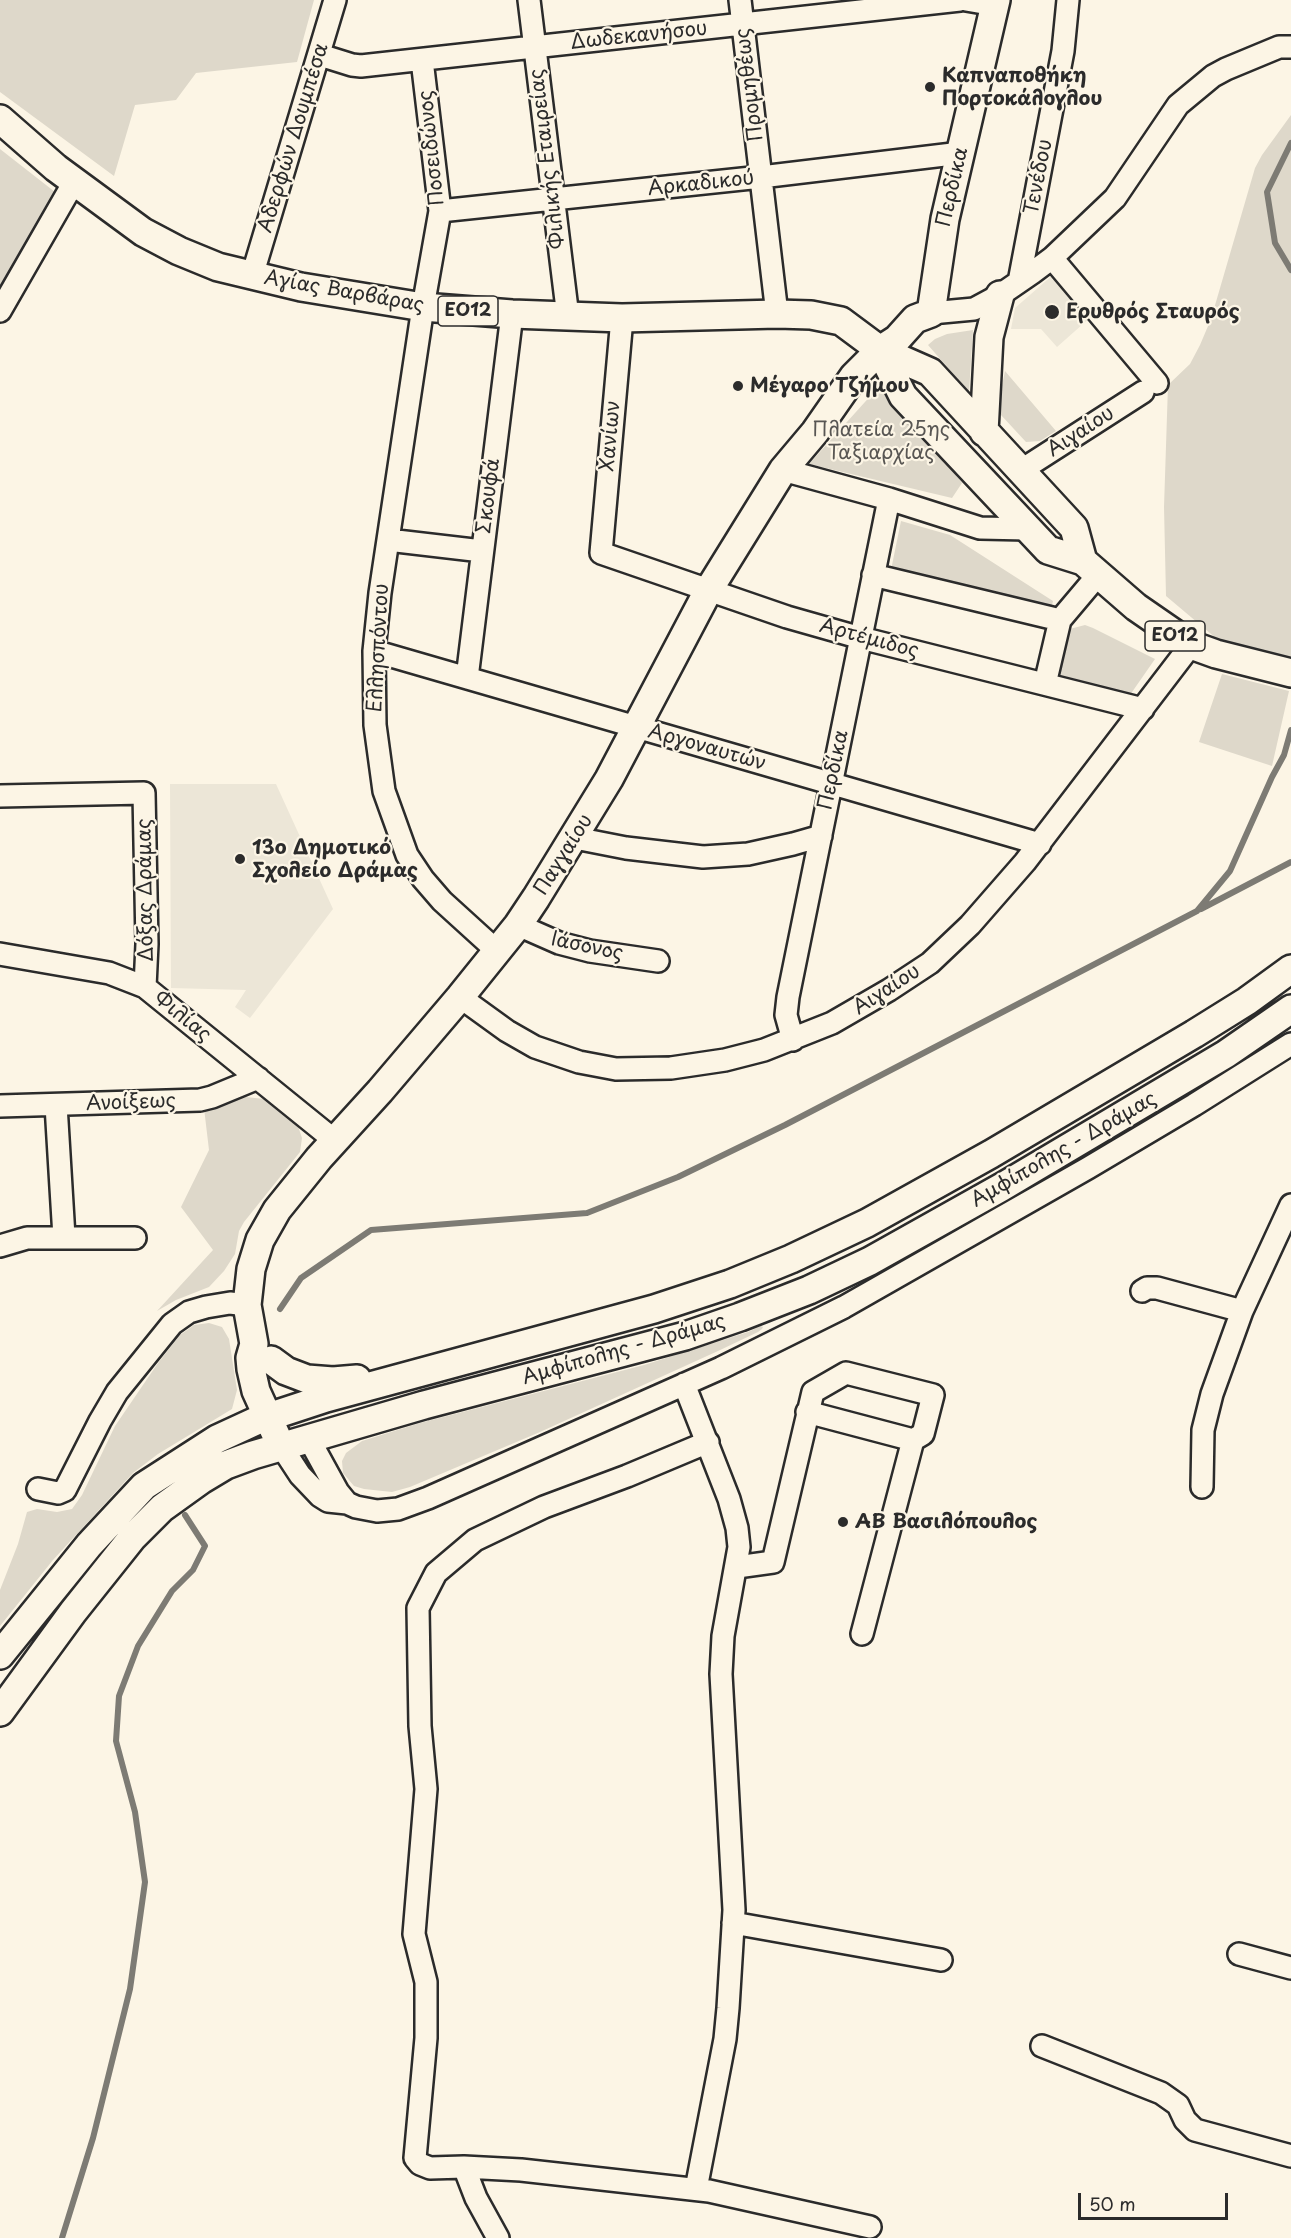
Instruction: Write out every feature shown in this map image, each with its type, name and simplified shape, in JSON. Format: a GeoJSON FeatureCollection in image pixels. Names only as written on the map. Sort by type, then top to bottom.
{"type":"FeatureCollection","features":[{"type":"Feature","properties":{"kind":"main road","name":"Περδίκα"},"geometry":{"type":"LineString","coordinates":[[931,313],[940,246],[995,3]]}},
{"type":"Feature","properties":{"kind":"main road","name":"ΕΟ12"},"geometry":{"type":"LineString","coordinates":[[0,119],[74,182]]}},
{"type":"Feature","properties":{"kind":"main road","name":"Αγίας Βαρβάρας"},"geometry":{"type":"LineString","coordinates":[[74,182],[143,232],[179,251],[218,267],[300,287],[423,307],[512,314],[622,318],[811,315],[841,321],[880,350]]}},
{"type":"Feature","properties":{"kind":"main road"},"geometry":{"type":"LineString","coordinates":[[984,432],[989,337],[1010,289]]}},
{"type":"Feature","properties":{"kind":"main road"},"geometry":{"type":"LineString","coordinates":[[880,350],[897,339],[915,319],[931,313]]}},
{"type":"Feature","properties":{"kind":"main road","name":"ΕΟ12"},"geometry":{"type":"LineString","coordinates":[[880,350],[930,372],[1074,528],[1090,568]]}},
{"type":"Feature","properties":{"kind":"main road","name":"ΕΟ12"},"geometry":{"type":"LineString","coordinates":[[880,350],[903,396],[1048,550],[1090,568],[1144,614],[1191,645],[1216,654],[1290,672]]}},
{"type":"Feature","properties":{"kind":"main road","name":"Παγγαίου"},"geometry":{"type":"LineString","coordinates":[[281,1446],[256,1391],[251,1369],[250,1358],[255,1332],[251,1269],[260,1239],[277,1210],[334,1140],[460,997],[518,925],[575,838],[708,591],[783,470],[822,424],[854,376],[880,350]]}},
{"type":"Feature","properties":{"kind":"main road","name":"Αμφίπολης - Δράμας"},"geometry":{"type":"LineString","coordinates":[[0,1655],[89,1545],[144,1486],[175,1464],[225,1435],[294,1408],[619,1320],[700,1295],[760,1272],[867,1223],[1012,1142],[1247,1001],[1291,969]]}},
{"type":"Feature","properties":{"kind":"main road","name":"Αμφίπολης - Δράμας"},"geometry":{"type":"LineString","coordinates":[[0,1712],[100,1576],[132,1538],[162,1508],[226,1465],[281,1446],[424,1405],[685,1336],[818,1286],[870,1261],[1002,1187],[1226,1054],[1291,1009]]}},
{"type":"Feature","properties":{"kind":"main road"},"geometry":{"type":"LineString","coordinates":[[255,1332],[290,1372],[307,1378],[343,1381],[485,1355]]}},
{"type":"Feature","properties":{"kind":"main road"},"geometry":{"type":"LineString","coordinates":[[255,1332],[309,1439]]}},
{"type":"Feature","properties":{"kind":"street","name":"Αδερφών Δουμπέσα"},"geometry":{"type":"LineString","coordinates":[[252,276],[335,0]]}},
{"type":"Feature","properties":{"kind":"street","name":"Φιλικής Εταιρείας"},"geometry":{"type":"LineString","coordinates":[[529,0],[568,317]]}},
{"type":"Feature","properties":{"kind":"street","name":"Προμηθέως"},"geometry":{"type":"LineString","coordinates":[[740,0],[777,314]]}},
{"type":"Feature","properties":{"kind":"street","name":"Δωδεκανήσου"},"geometry":{"type":"LineString","coordinates":[[320,55],[352,65],[422,60],[960,0]]}},
{"type":"Feature","properties":{"kind":"street"},"geometry":{"type":"LineString","coordinates":[[966,0],[995,3]]}},
{"type":"Feature","properties":{"kind":"street","name":"Τενέδου"},"geometry":{"type":"LineString","coordinates":[[1010,289],[1063,51],[1068,0]]}},
{"type":"Feature","properties":{"kind":"street"},"geometry":{"type":"LineString","coordinates":[[931,313],[974,309],[1010,289],[1052,258],[1115,198],[1178,105],[1213,76],[1226,69],[1279,47],[1291,47]]}},
{"type":"Feature","properties":{"kind":"street","name":"Ποσειδώνος"},"geometry":{"type":"LineString","coordinates":[[422,60],[440,211],[423,307]]}},
{"type":"Feature","properties":{"kind":"street","name":"Αρκαδικού"},"geometry":{"type":"LineString","coordinates":[[440,211],[961,153]]}},
{"type":"Feature","properties":{"kind":"street"},"geometry":{"type":"LineString","coordinates":[[0,311],[74,182]]}},
{"type":"Feature","properties":{"kind":"street","name":"Αιγαίου"},"geometry":{"type":"LineString","coordinates":[[1020,471],[1150,387],[1052,258]]}},
{"type":"Feature","properties":{"kind":"street","name":"Ελλησπόντου"},"geometry":{"type":"LineString","coordinates":[[423,307],[374,651],[374,716],[378,757],[384,791],[400,839],[414,867],[433,891],[497,951]]}},
{"type":"Feature","properties":{"kind":"street","name":"Σκουφά"},"geometry":{"type":"LineString","coordinates":[[466,678],[512,314]]}},
{"type":"Feature","properties":{"kind":"street","name":"Χανίων"},"geometry":{"type":"LineString","coordinates":[[600,553],[622,318]]}},
{"type":"Feature","properties":{"kind":"street"},"geometry":{"type":"LineString","coordinates":[[783,470],[980,528],[1028,529]]}},
{"type":"Feature","properties":{"kind":"street","name":"Περδίκα"},"geometry":{"type":"LineString","coordinates":[[793,1040],[786,1015],[788,997],[889,500]]}},
{"type":"Feature","properties":{"kind":"street"},"geometry":{"type":"LineString","coordinates":[[388,540],[482,551]]}},
{"type":"Feature","properties":{"kind":"street","name":"Αρτέμιδος"},"geometry":{"type":"LineString","coordinates":[[600,553],[708,591],[861,638],[1143,709]]}},
{"type":"Feature","properties":{"kind":"street"},"geometry":{"type":"LineString","coordinates":[[1044,684],[1060,620],[1090,568]]}},
{"type":"Feature","properties":{"kind":"street"},"geometry":{"type":"LineString","coordinates":[[873,575],[1060,620]]}},
{"type":"Feature","properties":{"kind":"street","name":"Αιγαίου"},"geometry":{"type":"LineString","coordinates":[[460,997],[507,1031],[535,1047],[579,1062],[616,1069],[650,1070],[699,1065],[755,1053],[793,1040],[847,1016],[930,963],[969,925],[1040,844],[1191,645]]}},
{"type":"Feature","properties":{"kind":"street","name":"Αργοναυτών"},"geometry":{"type":"LineString","coordinates":[[374,651],[1040,844]]}},
{"type":"Feature","properties":{"kind":"street","name":"Δόξας Δράμας"},"geometry":{"type":"LineString","coordinates":[[0,796],[144,793],[147,945],[145,987]]}},
{"type":"Feature","properties":{"kind":"street"},"geometry":{"type":"LineString","coordinates":[[575,838],[626,848],[703,857],[748,854],[820,836]]}},
{"type":"Feature","properties":{"kind":"street","name":"Ιάσονος"},"geometry":{"type":"LineString","coordinates":[[518,925],[559,944],[658,961]]}},
{"type":"Feature","properties":{"kind":"street","name":"Φιλίας"},"geometry":{"type":"LineString","coordinates":[[0,954],[109,973],[145,987],[334,1140]]}},
{"type":"Feature","properties":{"kind":"street"},"geometry":{"type":"LineString","coordinates":[[281,1446],[295,1468],[320,1496],[333,1502],[347,1503],[377,1511],[398,1509],[411,1504],[684,1384],[810,1324],[886,1284],[1144,1135],[1291,1044]]}},
{"type":"Feature","properties":{"kind":"street","name":"Ανοίξεως"},"geometry":{"type":"LineString","coordinates":[[0,1106],[200,1100],[258,1078]]}},
{"type":"Feature","properties":{"kind":"street"},"geometry":{"type":"LineString","coordinates":[[56,1105],[64,1236]]}},
{"type":"Feature","properties":{"kind":"street"},"geometry":{"type":"LineString","coordinates":[[1202,1487],[1203,1430],[1206,1414],[1240,1315],[1291,1204]]}},
{"type":"Feature","properties":{"kind":"street"},"geometry":{"type":"LineString","coordinates":[[0,1246],[27,1238],[64,1236],[135,1238]]}},
{"type":"Feature","properties":{"kind":"street"},"geometry":{"type":"LineString","coordinates":[[1142,1291],[1147,1288],[1157,1288],[1240,1315]]}},
{"type":"Feature","properties":{"kind":"street"},"geometry":{"type":"LineString","coordinates":[[38,1489],[58,1493],[65,1490],[117,1392],[172,1324],[189,1311],[230,1303],[255,1332]]}},
{"type":"Feature","properties":{"kind":"street"},"geometry":{"type":"LineString","coordinates":[[737,1567],[773,1562],[813,1392],[843,1374],[933,1395],[923,1434],[913,1440],[862,1634]]}},
{"type":"Feature","properties":{"kind":"street"},"geometry":{"type":"LineString","coordinates":[[684,1384],[729,1499],[740,1547],[725,1623],[721,1674],[734,1923],[725,2039],[696,2189]]}},
{"type":"Feature","properties":{"kind":"street"},"geometry":{"type":"LineString","coordinates":[[807,1412],[913,1440]]}},
{"type":"Feature","properties":{"kind":"street"},"geometry":{"type":"LineString","coordinates":[[309,1439],[333,1483],[347,1503]]}},
{"type":"Feature","properties":{"kind":"street"},"geometry":{"type":"LineString","coordinates":[[708,1442],[544,1507],[475,1539],[436,1573],[418,1608],[420,1726],[426,1789],[414,1934],[426,1982],[426,2038],[415,2158],[420,2164],[430,2168],[521,2170],[696,2189],[870,2227]]}},
{"type":"Feature","properties":{"kind":"street"},"geometry":{"type":"LineString","coordinates":[[734,1923],[941,1960]]}},
{"type":"Feature","properties":{"kind":"street"},"geometry":{"type":"LineString","coordinates":[[1239,1954],[1291,1968]]}},
{"type":"Feature","properties":{"kind":"street"},"geometry":{"type":"LineString","coordinates":[[1042,2046],[1161,2093],[1178,2105],[1185,2120],[1195,2130],[1291,2156]]}},
{"type":"Feature","properties":{"kind":"street"},"geometry":{"type":"LineString","coordinates":[[464,2167],[476,2198],[498,2238]]}},
{"type":"Feature","properties":{"kind":"shaded area","name":"Ερυθρός Σταυρός"},"geometry":{"type":"Polygon","coordinates":[[[1055,273],[1092,316],[1057,347],[1041,329],[1011,329],[1015,308],[1055,273]]]}},
{"type":"Feature","properties":{"kind":"shaded area","name":"13ο Δημοτικό Σχολείο Δράμας"},"geometry":{"type":"Polygon","coordinates":[[[170,784],[276,784],[333,909],[250,1018],[235,1007],[246,990],[171,988],[170,784]]]}},
{"type":"Feature","properties":{"kind":"green space"},"geometry":{"type":"Polygon","coordinates":[[[0,0],[314,0],[297,62],[196,73],[176,100],[135,105],[114,176],[0,92],[0,0]]]}},
{"type":"Feature","properties":{"kind":"green space"},"geometry":{"type":"Polygon","coordinates":[[[1291,115],[1291,659],[1217,639],[1166,596],[1164,507],[1168,385],[1190,364],[1200,345],[1211,319],[1255,168],[1291,115]]]}},
{"type":"Feature","properties":{"kind":"green space"},"geometry":{"type":"Polygon","coordinates":[[[0,149],[55,192],[0,288],[0,149]]]}},
{"type":"Feature","properties":{"kind":"green space"},"geometry":{"type":"Polygon","coordinates":[[[973,330],[969,392],[928,345],[947,334],[973,330]]]}},
{"type":"Feature","properties":{"kind":"green space"},"geometry":{"type":"Polygon","coordinates":[[[1005,371],[1056,431],[1040,441],[1026,442],[1001,415],[998,405],[1005,371]]]}},
{"type":"Feature","properties":{"kind":"green space","name":"Πλατεία 25ης Ταξιαρχίας"},"geometry":{"type":"Polygon","coordinates":[[[883,382],[962,483],[952,498],[809,464],[883,382]]]}},
{"type":"Feature","properties":{"kind":"green space"},"geometry":{"type":"Polygon","coordinates":[[[901,521],[950,535],[1053,601],[1051,609],[891,570],[901,521]]]}},
{"type":"Feature","properties":{"kind":"green space"},"geometry":{"type":"Polygon","coordinates":[[[1085,625],[1155,659],[1130,695],[1052,676],[1066,630],[1085,625]]]}},
{"type":"Feature","properties":{"kind":"green space"},"geometry":{"type":"Polygon","coordinates":[[[1222,674],[1289,691],[1272,766],[1199,742],[1222,674]]]}},
{"type":"Feature","properties":{"kind":"green space"},"geometry":{"type":"Polygon","coordinates":[[[245,1097],[265,1099],[298,1126],[302,1138],[300,1152],[244,1222],[239,1231],[235,1254],[224,1271],[209,1287],[176,1300],[157,1311],[213,1250],[181,1207],[209,1150],[204,1108],[245,1097]]]}},
{"type":"Feature","properties":{"kind":"green space"},"geometry":{"type":"Polygon","coordinates":[[[209,1323],[222,1327],[229,1339],[237,1390],[232,1409],[158,1454],[133,1473],[53,1560],[0,1626],[0,1590],[18,1544],[27,1512],[37,1509],[57,1512],[72,1509],[82,1495],[115,1426],[158,1363],[180,1335],[194,1325],[209,1323]]]}},
{"type":"Feature","properties":{"kind":"green space"},"geometry":{"type":"Polygon","coordinates":[[[761,1326],[762,1329],[758,1332],[718,1351],[540,1432],[410,1487],[392,1492],[364,1489],[354,1486],[343,1473],[342,1461],[346,1453],[362,1441],[420,1423],[644,1365],[761,1326]]]}},
{"type":"Feature","properties":{"kind":"waterway"},"geometry":{"type":"LineString","coordinates":[[1291,143],[1267,192],[1275,243],[1291,270]]}},
{"type":"Feature","properties":{"kind":"waterway"},"geometry":{"type":"LineString","coordinates":[[280,1309],[301,1278],[371,1230],[587,1213],[678,1177],[785,1125],[1197,911],[1230,871],[1284,755],[1291,730]]}},
{"type":"Feature","properties":{"kind":"waterway"},"geometry":{"type":"LineString","coordinates":[[1201,909],[1291,862]]}},
{"type":"Feature","properties":{"kind":"waterway"},"geometry":{"type":"LineString","coordinates":[[62,2238],[93,2138],[130,1989],[145,1882],[135,1812],[116,1741],[119,1696],[138,1646],[172,1591],[193,1570],[205,1546],[185,1515]]}},
{"type":"Feature","properties":{"kind":"place","name":"Καπναποθήκη Πορτοκάλογλου"},"geometry":{"type":"Point","coordinates":[930,87]}},
{"type":"Feature","properties":{"kind":"place","name":"Ερυθρός Σταυρός"},"geometry":{"type":"Point","coordinates":[1052,312]}},
{"type":"Feature","properties":{"kind":"place","name":"Μέγαρο Τζήμου"},"geometry":{"type":"Point","coordinates":[738,386]}},
{"type":"Feature","properties":{"kind":"place","name":"13ο Δημοτικό Σχολείο Δράμας"},"geometry":{"type":"Point","coordinates":[240,859]}},
{"type":"Feature","properties":{"kind":"place","name":"ΑΒ Βασιλόπουλος"},"geometry":{"type":"Point","coordinates":[843,1522]}}]}
